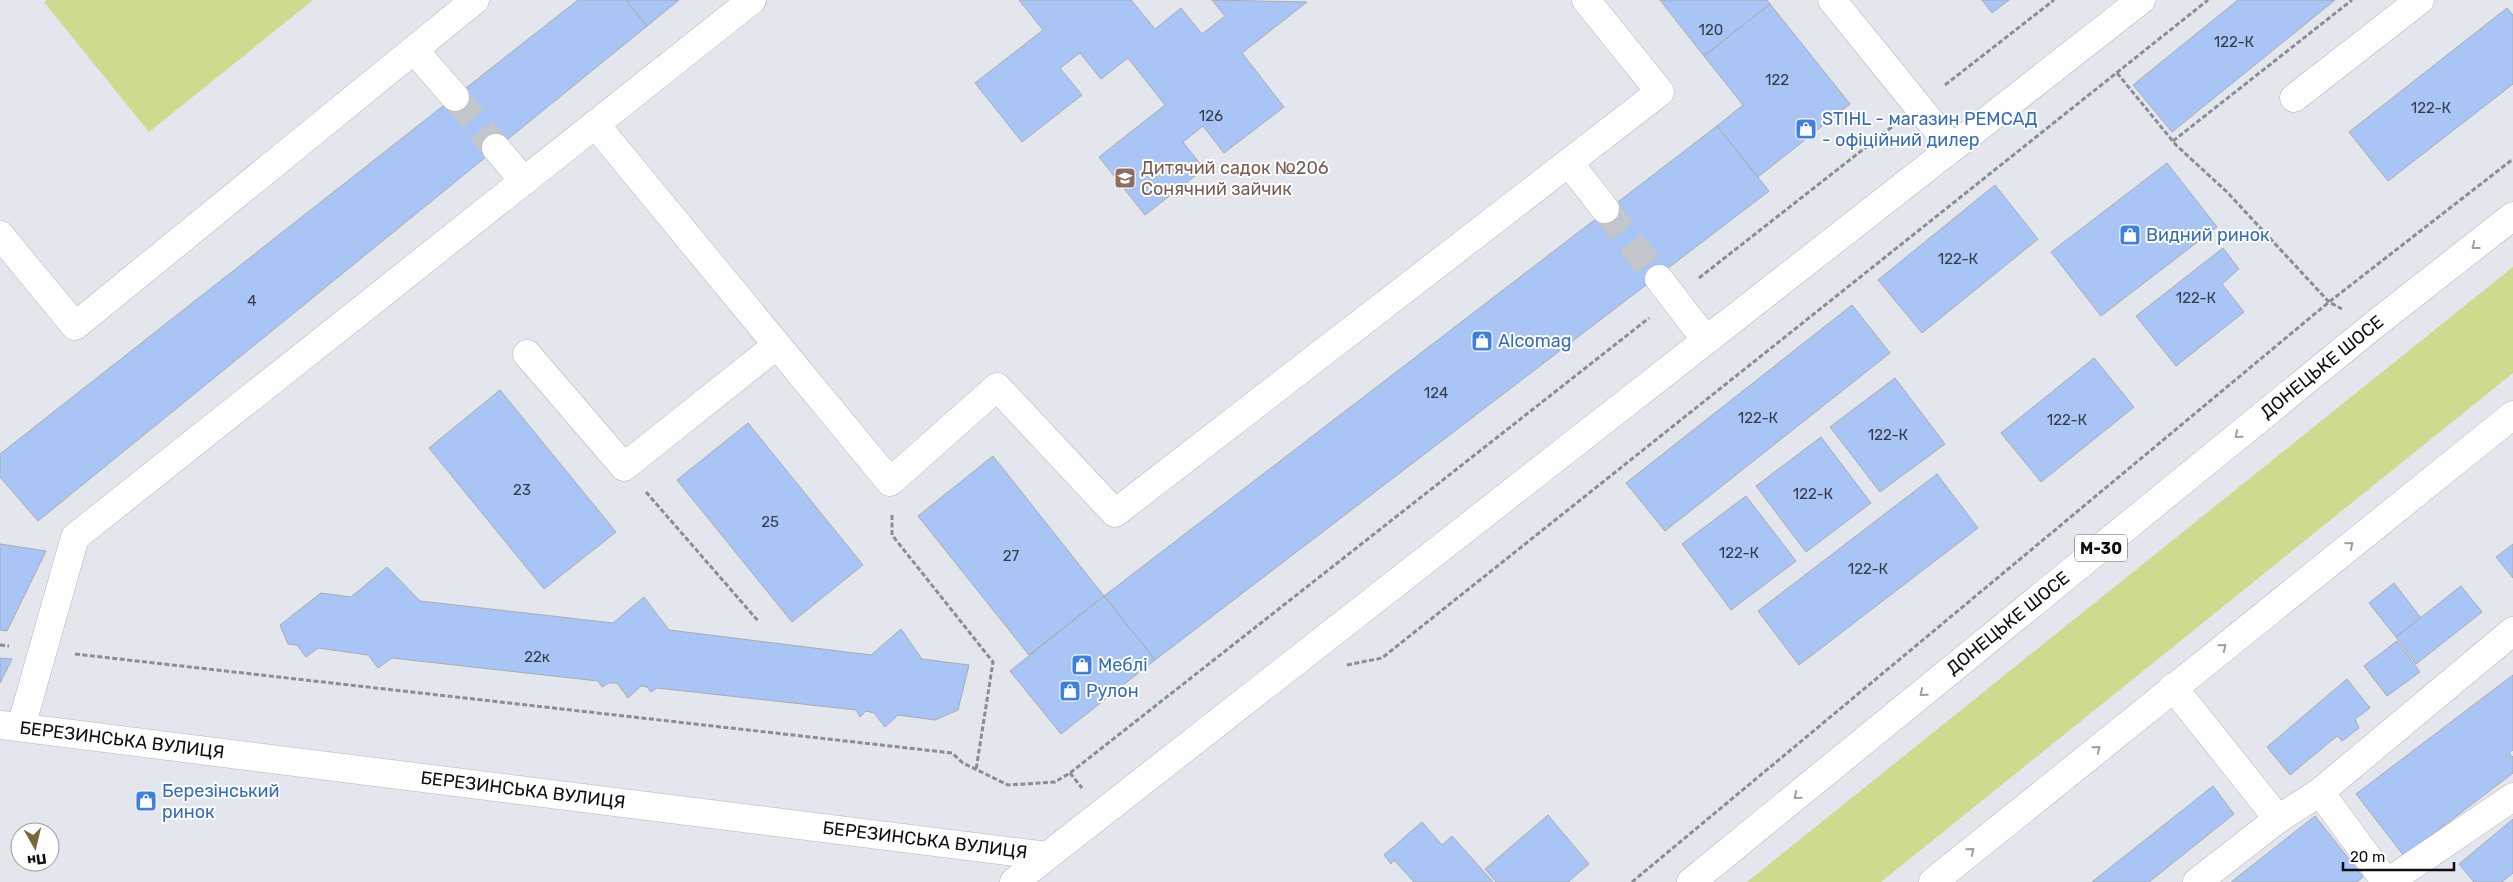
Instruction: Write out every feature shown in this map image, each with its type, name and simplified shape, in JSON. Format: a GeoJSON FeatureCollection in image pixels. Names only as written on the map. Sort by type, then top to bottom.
{"type":"FeatureCollection","features":[{"type":"Feature","properties":{"kind":"main road"},"geometry":{"type":"LineString","coordinates":[[0,236],[75,326],[475,0]]}},
{"type":"Feature","properties":{"kind":"main road"},"geometry":{"type":"LineString","coordinates":[[10,726],[43,650],[75,537],[752,0]]}},
{"type":"Feature","properties":{"kind":"main road"},"geometry":{"type":"LineString","coordinates":[[595,124],[890,482],[997,387],[1114,513],[1660,92],[1586,0]]}},
{"type":"Feature","properties":{"kind":"main road"},"geometry":{"type":"LineString","coordinates":[[1832,0],[1952,148]]}},
{"type":"Feature","properties":{"kind":"main road"},"geometry":{"type":"LineString","coordinates":[[1014,882],[2141,0]]}},
{"type":"Feature","properties":{"kind":"main road"},"geometry":{"type":"LineString","coordinates":[[2294,98],[2420,0]]}},
{"type":"Feature","properties":{"kind":"main road"},"geometry":{"type":"LineString","coordinates":[[414,50],[454,97]]}},
{"type":"Feature","properties":{"kind":"main road"},"geometry":{"type":"LineString","coordinates":[[496,148],[524,181]]}},
{"type":"Feature","properties":{"kind":"main road"},"geometry":{"type":"LineString","coordinates":[[1569,163],[1605,209]]}},
{"type":"Feature","properties":{"kind":"main road","name":"ДОНЕЦЬКЕ ШОСЕ"},"geometry":{"type":"LineString","coordinates":[[1691,882],[2366,331],[2513,216]]}},
{"type":"Feature","properties":{"kind":"main road"},"geometry":{"type":"LineString","coordinates":[[1666,288],[1706,340]]}},
{"type":"Feature","properties":{"kind":"main road"},"geometry":{"type":"LineString","coordinates":[[527,354],[624,467],[777,344]]}},
{"type":"Feature","properties":{"kind":"main road"},"geometry":{"type":"LineString","coordinates":[[1933,882],[2513,415]]}},
{"type":"Feature","properties":{"kind":"main road"},"geometry":{"type":"LineString","coordinates":[[2197,882],[2278,819],[2320,792],[2513,631]]}},
{"type":"Feature","properties":{"kind":"main road"},"geometry":{"type":"LineString","coordinates":[[2173,687],[2278,819]]}},
{"type":"Feature","properties":{"kind":"main road","name":"БЕРЕЗИНСЬКА ВУЛИЦЯ"},"geometry":{"type":"LineString","coordinates":[[10,726],[1047,856]]}},
{"type":"Feature","properties":{"kind":"main road"},"geometry":{"type":"LineString","coordinates":[[2320,792],[2387,882],[2513,797]]}},
{"type":"Feature","properties":{"kind":"path"},"geometry":{"type":"LineString","coordinates":[[0,645],[952,753],[963,763],[1008,785],[1055,782],[1070,773],[1666,288],[1918,106],[2054,0]]}},
{"type":"Feature","properties":{"kind":"path"},"geometry":{"type":"LineString","coordinates":[[1382,658],[2208,0]]}},
{"type":"Feature","properties":{"kind":"path"},"geometry":{"type":"LineString","coordinates":[[2173,141],[2352,0]]}},
{"type":"Feature","properties":{"kind":"path"},"geometry":{"type":"LineString","coordinates":[[2117,72],[2173,141],[2227,192],[2330,302]]}},
{"type":"Feature","properties":{"kind":"path"},"geometry":{"type":"LineString","coordinates":[[1632,882],[2330,302],[2513,160]]}},
{"type":"Feature","properties":{"kind":"path"},"geometry":{"type":"LineString","coordinates":[[624,467],[759,622]]}},
{"type":"Feature","properties":{"kind":"path"},"geometry":{"type":"LineString","coordinates":[[890,482],[892,535],[993,662],[976,770]]}},
{"type":"Feature","properties":{"kind":"green space"},"geometry":{"type":"Polygon","coordinates":[[[47,0],[313,0],[149,132],[44,2],[47,0]]]}},
{"type":"Feature","properties":{"kind":"green space"},"geometry":{"type":"Polygon","coordinates":[[[2513,267],[2513,373],[1881,882],[1747,882],[2513,267]]]}},
{"type":"Feature","properties":{"kind":"building"},"geometry":{"type":"Polygon","coordinates":[[[578,0],[626,0],[647,26],[38,521],[0,477],[0,454],[578,0]]]}},
{"type":"Feature","properties":{"kind":"building"},"geometry":{"type":"Polygon","coordinates":[[[626,0],[679,0],[647,26],[626,0]]]}},
{"type":"Feature","properties":{"kind":"building"},"geometry":{"type":"Polygon","coordinates":[[[1019,0],[1131,0],[1155,29],[1181,8],[1202,34],[1225,16],[1212,0],[1307,2],[1242,53],[1284,107],[1224,153],[1203,126],[1183,142],[1204,169],[1145,215],[1099,157],[1165,105],[1128,58],[1101,79],[1080,53],[1060,68],[1082,95],[1022,142],[975,83],[1043,30],[1019,0]]]}},
{"type":"Feature","properties":{"kind":"building"},"geometry":{"type":"Polygon","coordinates":[[[1660,0],[1767,0],[1770,4],[1704,56],[1660,0]]]}},
{"type":"Feature","properties":{"kind":"building"},"geometry":{"type":"Polygon","coordinates":[[[1982,0],[2009,0],[1992,13],[1982,0]]]}},
{"type":"Feature","properties":{"kind":"building"},"geometry":{"type":"Polygon","coordinates":[[[2238,0],[2335,0],[2172,132],[2133,85],[2238,0]]]}},
{"type":"Feature","properties":{"kind":"building"},"geometry":{"type":"Polygon","coordinates":[[[1770,4],[1850,104],[1758,177],[1717,126],[1743,105],[1704,56],[1770,4]]]}},
{"type":"Feature","properties":{"kind":"building"},"geometry":{"type":"Polygon","coordinates":[[[2507,8],[2513,15],[2513,84],[2388,181],[2349,132],[2507,8]]]}},
{"type":"Feature","properties":{"kind":"building"},"geometry":{"type":"Polygon","coordinates":[[[1717,126],[1769,191],[1155,660],[1104,596],[1717,126]]]}},
{"type":"Feature","properties":{"kind":"building"},"geometry":{"type":"Polygon","coordinates":[[[2167,163],[2217,227],[2101,316],[2051,252],[2167,163]]]}},
{"type":"Feature","properties":{"kind":"building"},"geometry":{"type":"Polygon","coordinates":[[[1995,185],[2038,239],[1922,333],[1878,280],[1995,185]]]}},
{"type":"Feature","properties":{"kind":"building"},"geometry":{"type":"Polygon","coordinates":[[[2223,248],[2239,269],[2222,284],[2244,312],[2176,366],[2136,316],[2223,248]]]}},
{"type":"Feature","properties":{"kind":"building"},"geometry":{"type":"Polygon","coordinates":[[[1852,305],[1890,353],[1665,531],[1626,483],[1852,305]]]}},
{"type":"Feature","properties":{"kind":"building"},"geometry":{"type":"Polygon","coordinates":[[[2094,358],[2134,407],[2041,482],[2001,433],[2094,358]]]}},
{"type":"Feature","properties":{"kind":"building"},"geometry":{"type":"Polygon","coordinates":[[[1895,378],[1945,444],[1880,492],[1830,427],[1895,378]]]}},
{"type":"Feature","properties":{"kind":"building"},"geometry":{"type":"Polygon","coordinates":[[[500,390],[616,532],[544,589],[429,448],[500,390]]]}},
{"type":"Feature","properties":{"kind":"building"},"geometry":{"type":"Polygon","coordinates":[[[748,423],[863,565],[792,622],[677,480],[748,423]]]}},
{"type":"Feature","properties":{"kind":"building"},"geometry":{"type":"Polygon","coordinates":[[[1821,437],[1871,503],[1806,552],[1756,486],[1821,437]]]}},
{"type":"Feature","properties":{"kind":"building"},"geometry":{"type":"Polygon","coordinates":[[[993,456],[1104,596],[1029,655],[918,516],[993,456]]]}},
{"type":"Feature","properties":{"kind":"building"},"geometry":{"type":"Polygon","coordinates":[[[1937,474],[1978,528],[1799,665],[1758,611],[1937,474]]]}},
{"type":"Feature","properties":{"kind":"building"},"geometry":{"type":"Polygon","coordinates":[[[1746,496],[1796,561],[1731,610],[1682,544],[1746,496]]]}},
{"type":"Feature","properties":{"kind":"building"},"geometry":{"type":"Polygon","coordinates":[[[0,544],[46,551],[7,631],[0,630],[0,544]]]}},
{"type":"Feature","properties":{"kind":"building"},"geometry":{"type":"Polygon","coordinates":[[[2513,544],[2513,578],[2496,557],[2513,544]]]}},
{"type":"Feature","properties":{"kind":"building"},"geometry":{"type":"Polygon","coordinates":[[[387,567],[420,601],[613,623],[644,597],[669,630],[871,655],[901,629],[922,659],[969,665],[958,710],[935,720],[898,715],[885,727],[874,713],[866,711],[860,717],[856,710],[657,688],[651,692],[647,687],[641,686],[628,698],[617,683],[609,683],[602,687],[598,681],[392,658],[378,668],[368,655],[318,648],[306,657],[297,645],[288,644],[280,625],[321,593],[351,597],[387,567]]]}},
{"type":"Feature","properties":{"kind":"building"},"geometry":{"type":"Polygon","coordinates":[[[2394,583],[2421,618],[2396,637],[2369,603],[2394,583]]]}},
{"type":"Feature","properties":{"kind":"building"},"geometry":{"type":"Polygon","coordinates":[[[2461,586],[2482,612],[2416,664],[2396,637],[2461,586]]]}},
{"type":"Feature","properties":{"kind":"building","name":"Меблі"},"geometry":{"type":"Polygon","coordinates":[[[1104,596],[1155,660],[1061,734],[1010,671],[1104,596]]]}},
{"type":"Feature","properties":{"kind":"building"},"geometry":{"type":"Polygon","coordinates":[[[2397,641],[2420,672],[2387,696],[2364,666],[2397,641]]]}},
{"type":"Feature","properties":{"kind":"building"},"geometry":{"type":"Polygon","coordinates":[[[0,658],[12,659],[0,683],[0,658]]]}},
{"type":"Feature","properties":{"kind":"building"},"geometry":{"type":"Polygon","coordinates":[[[2513,675],[2513,750],[2509,753],[2513,757],[2513,773],[2404,856],[2356,794],[2513,675]]]}},
{"type":"Feature","properties":{"kind":"building"},"geometry":{"type":"Polygon","coordinates":[[[2347,679],[2370,708],[2355,719],[2359,728],[2342,741],[2337,736],[2290,775],[2267,747],[2347,679]]]}},
{"type":"Feature","properties":{"kind":"building"},"geometry":{"type":"Polygon","coordinates":[[[2213,786],[2234,814],[2149,882],[2092,882],[2213,786]]]}},
{"type":"Feature","properties":{"kind":"building"},"geometry":{"type":"Polygon","coordinates":[[[1548,815],[1589,864],[1568,882],[1496,882],[1485,869],[1548,815]]]}},
{"type":"Feature","properties":{"kind":"building"},"geometry":{"type":"Polygon","coordinates":[[[2315,816],[2363,877],[2357,882],[2231,882],[2315,816]]]}},
{"type":"Feature","properties":{"kind":"building"},"geometry":{"type":"Polygon","coordinates":[[[2513,819],[2513,873],[2502,882],[2474,882],[2459,864],[2513,819]]]}},
{"type":"Feature","properties":{"kind":"building"},"geometry":{"type":"Polygon","coordinates":[[[1422,822],[1442,845],[1452,836],[1493,882],[1414,882],[1394,860],[1391,864],[1384,855],[1422,822]]]}},
{"type":"Feature","properties":{"kind":"tunnel"},"geometry":{"type":"LineString","coordinates":[[455,97],[496,148]]}},
{"type":"Feature","properties":{"kind":"tunnel"},"geometry":{"type":"LineString","coordinates":[[1605,209],[1659,279]]}},
{"type":"Feature","properties":{"kind":"place","name":"STIHL - магазин РЕМСАД - офіційний дилер"},"geometry":{"type":"Point","coordinates":[1806,129]}},
{"type":"Feature","properties":{"kind":"place","name":"Дитячий садок №206 Сонячний зайчик"},"geometry":{"type":"Point","coordinates":[1125,178]}},
{"type":"Feature","properties":{"kind":"place","name":"Видний ринок"},"geometry":{"type":"Point","coordinates":[2130,235]}},
{"type":"Feature","properties":{"kind":"place","name":"Alcomag"},"geometry":{"type":"Point","coordinates":[1482,341]}},
{"type":"Feature","properties":{"kind":"place","name":"Меблі"},"geometry":{"type":"Point","coordinates":[1082,665]}},
{"type":"Feature","properties":{"kind":"place","name":"Рулон"},"geometry":{"type":"Point","coordinates":[1070,691]}},
{"type":"Feature","properties":{"kind":"place","name":"Березінський ринок"},"geometry":{"type":"Point","coordinates":[146,801]}}]}
